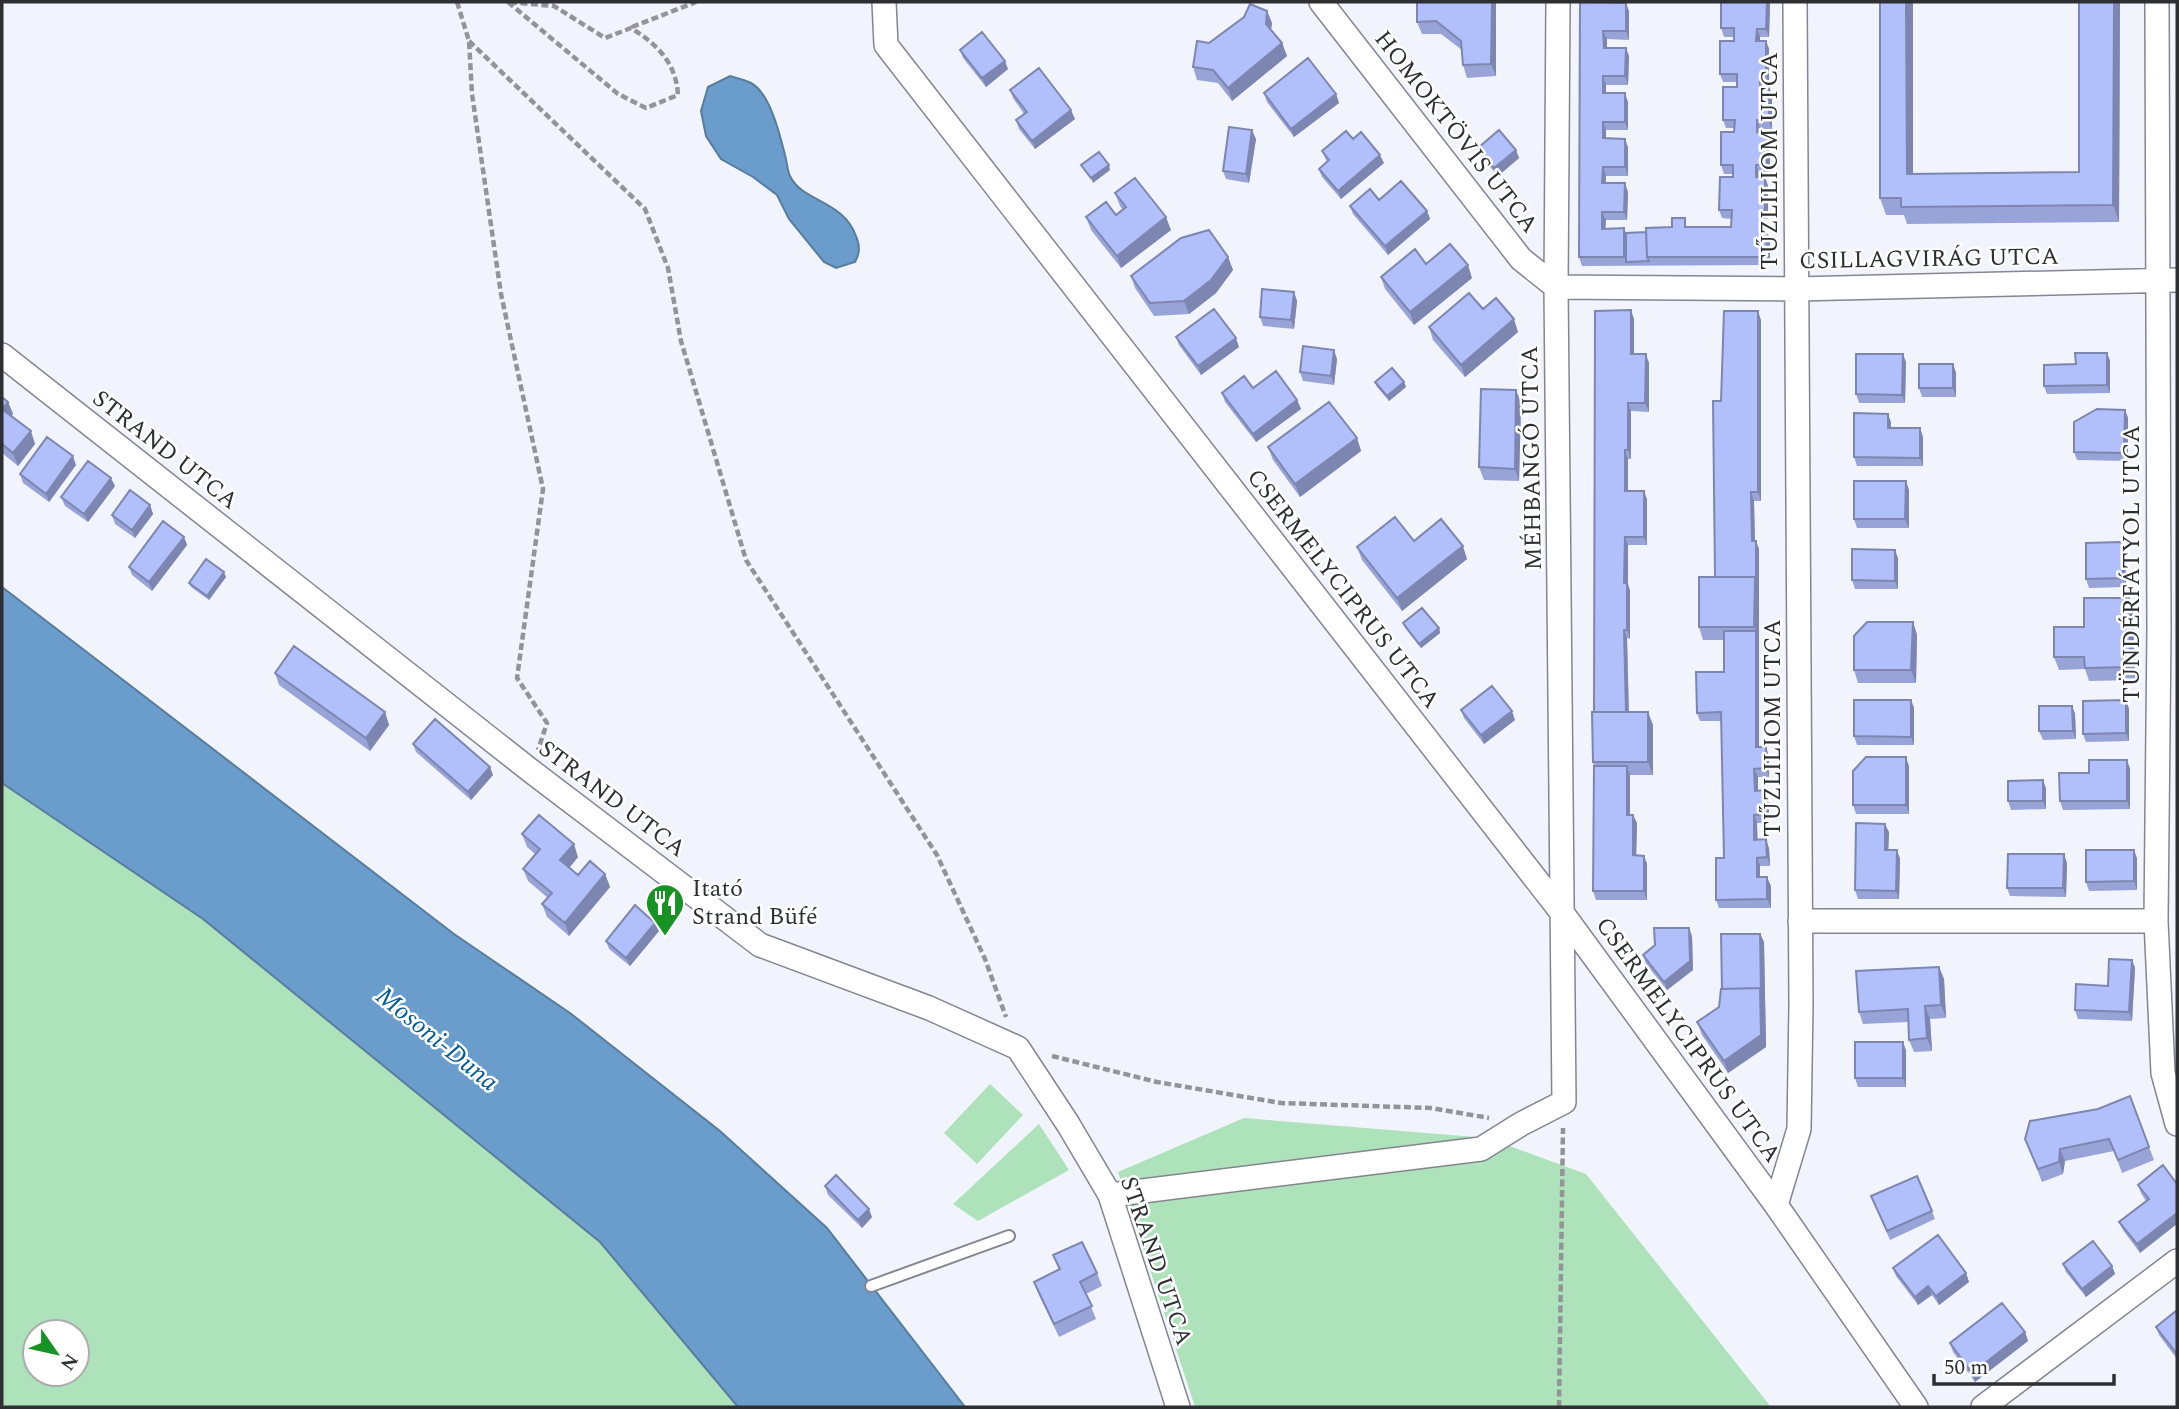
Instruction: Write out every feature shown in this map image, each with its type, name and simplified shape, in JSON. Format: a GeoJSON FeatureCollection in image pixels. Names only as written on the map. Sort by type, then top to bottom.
{"type":"FeatureCollection","features":[{"type":"Feature","properties":{"kind":"street","name":"CSERMELYCIPRUS UTCA"},"geometry":{"type":"LineString","coordinates":[[884,2],[886,45],[1563,914],[1776,1205]]}},
{"type":"Feature","properties":{"kind":"street","name":"HOMOKTÖVIS UTCA"},"geometry":{"type":"LineString","coordinates":[[1321,2],[1521,259],[1556,288]]}},
{"type":"Feature","properties":{"kind":"street","name":"MÉHBANGÓ UTCA"},"geometry":{"type":"LineString","coordinates":[[1558,2],[1556,288],[1564,1102]]}},
{"type":"Feature","properties":{"kind":"street","name":"TŰZLILIOM UTCA"},"geometry":{"type":"LineString","coordinates":[[1776,1205],[1800,1129],[1796,2]]}},
{"type":"Feature","properties":{"kind":"street","name":"TÜNDÉRFÁTYOL UTCA"},"geometry":{"type":"LineString","coordinates":[[2157,2],[2167,280],[2168,629],[2156,921],[2163,1073],[2177,1124]]}},
{"type":"Feature","properties":{"kind":"street","name":"CSILLAGVIRÁG UTCA"},"geometry":{"type":"LineString","coordinates":[[1556,288],[1796,289],[2167,280]]}},
{"type":"Feature","properties":{"kind":"street","name":"STRAND UTCA"},"geometry":{"type":"LineString","coordinates":[[2,355],[531,771],[760,945],[929,1008],[1018,1048],[1110,1195],[1178,1407]]}},
{"type":"Feature","properties":{"kind":"street"},"geometry":{"type":"LineString","coordinates":[[1800,921],[2156,921]]}},
{"type":"Feature","properties":{"kind":"street"},"geometry":{"type":"LineString","coordinates":[[1110,1195],[1481,1149],[1564,1102]]}},
{"type":"Feature","properties":{"kind":"street"},"geometry":{"type":"LineString","coordinates":[[1776,1205],[1916,1407]]}},
{"type":"Feature","properties":{"kind":"street"},"geometry":{"type":"LineString","coordinates":[[1983,1407],[2177,1261]]}},
{"type":"Feature","properties":{"kind":"lane"},"geometry":{"type":"LineString","coordinates":[[871,1286],[1009,1236]]}},
{"type":"Feature","properties":{"kind":"path"},"geometry":{"type":"LineString","coordinates":[[457,2],[469,41],[472,94],[501,294],[543,489],[517,678],[547,723],[531,771]]}},
{"type":"Feature","properties":{"kind":"path"},"geometry":{"type":"LineString","coordinates":[[508,2],[618,94],[646,108],[678,96],[677,76],[653,41],[631,28]]}},
{"type":"Feature","properties":{"kind":"path"},"geometry":{"type":"LineString","coordinates":[[508,2],[552,4],[605,37],[696,2]]}},
{"type":"Feature","properties":{"kind":"path"},"geometry":{"type":"LineString","coordinates":[[469,41],[645,209],[668,268],[681,341],[746,560],[937,855],[985,959],[1018,1048],[1157,1082],[1282,1103],[1431,1108],[1521,1124]]}},
{"type":"Feature","properties":{"kind":"path"},"geometry":{"type":"LineString","coordinates":[[1559,1407],[1564,1102]]}},
{"type":"Feature","properties":{"kind":"green space"},"geometry":{"type":"Polygon","coordinates":[[[2,783],[203,919],[600,1242],[738,1407],[2,1407],[2,783]]]}},
{"type":"Feature","properties":{"kind":"green space"},"geometry":{"type":"Polygon","coordinates":[[[990,1084],[1023,1115],[977,1164],[944,1133],[990,1084]]]}},
{"type":"Feature","properties":{"kind":"green space"},"geometry":{"type":"Polygon","coordinates":[[[1244,1118],[1488,1138],[1586,1174],[1771,1407],[1195,1407],[1118,1172],[1244,1118]]]}},
{"type":"Feature","properties":{"kind":"green space"},"geometry":{"type":"Polygon","coordinates":[[[1039,1124],[1069,1170],[978,1221],[953,1204],[1039,1124]]]}},
{"type":"Feature","properties":{"kind":"water"},"geometry":{"type":"Polygon","coordinates":[[[730,76],[751,83],[764,96],[777,126],[790,176],[796,185],[833,208],[850,224],[859,246],[855,262],[836,268],[824,262],[789,219],[777,195],[753,177],[721,159],[706,136],[701,111],[708,87],[730,76]]]}},
{"type":"Feature","properties":{"kind":"water","name":"Mosoni-Duna"},"geometry":{"type":"Polygon","coordinates":[[[2,587],[454,934],[570,1013],[720,1131],[827,1228],[965,1407],[738,1407],[600,1242],[203,919],[2,783],[2,587]]]}},
{"type":"Feature","properties":{"kind":"building"},"geometry":{"type":"Polygon","coordinates":[[[1417,2],[1492,2],[1491,64],[1463,65],[1461,41],[1436,21],[1417,22],[1417,2]]]}},
{"type":"Feature","properties":{"kind":"building"},"geometry":{"type":"Polygon","coordinates":[[[1580,2],[1626,3],[1626,31],[1603,31],[1604,48],[1626,48],[1625,76],[1603,76],[1603,93],[1625,93],[1625,122],[1603,122],[1603,138],[1625,139],[1625,167],[1603,167],[1602,183],[1625,183],[1624,212],[1602,212],[1602,229],[1624,228],[1624,257],[1579,257],[1580,2]]]}},
{"type":"Feature","properties":{"kind":"building"},"geometry":{"type":"Polygon","coordinates":[[[1721,2],[1767,2],[1766,29],[1757,29],[1756,41],[1766,41],[1766,75],[1760,74],[1760,87],[1769,87],[1769,121],[1757,120],[1757,132],[1767,133],[1767,165],[1756,165],[1756,177],[1765,177],[1765,210],[1760,210],[1760,230],[1766,230],[1767,257],[1647,257],[1646,228],[1672,227],[1672,218],[1685,218],[1685,227],[1731,227],[1732,210],[1719,210],[1720,177],[1733,177],[1733,165],[1721,165],[1721,132],[1734,132],[1735,120],[1723,120],[1723,87],[1737,87],[1737,74],[1720,74],[1720,41],[1734,41],[1734,28],[1721,28],[1721,2]]]}},
{"type":"Feature","properties":{"kind":"building"},"geometry":{"type":"Polygon","coordinates":[[[1880,2],[1906,2],[1907,174],[2079,172],[2079,2],[2114,2],[2113,205],[1901,207],[1901,198],[1880,198],[1880,2]]]}},
{"type":"Feature","properties":{"kind":"building"},"geometry":{"type":"Polygon","coordinates":[[[1250,4],[1267,11],[1266,24],[1282,43],[1228,88],[1213,70],[1193,67],[1197,41],[1209,43],[1244,17],[1250,4]]]}},
{"type":"Feature","properties":{"kind":"building"},"geometry":{"type":"Polygon","coordinates":[[[982,32],[1005,61],[982,78],[960,50],[982,32]]]}},
{"type":"Feature","properties":{"kind":"building"},"geometry":{"type":"Polygon","coordinates":[[[1308,58],[1336,94],[1291,129],[1264,93],[1308,58]]]}},
{"type":"Feature","properties":{"kind":"building"},"geometry":{"type":"Polygon","coordinates":[[[1039,68],[1071,110],[1032,141],[1016,120],[1027,112],[1010,90],[1039,68]]]}},
{"type":"Feature","properties":{"kind":"building"},"geometry":{"type":"Polygon","coordinates":[[[1229,127],[1252,130],[1246,174],[1223,171],[1229,127]]]}},
{"type":"Feature","properties":{"kind":"building"},"geometry":{"type":"Polygon","coordinates":[[[1499,130],[1516,150],[1494,168],[1478,148],[1499,130]]]}},
{"type":"Feature","properties":{"kind":"building"},"geometry":{"type":"Polygon","coordinates":[[[1346,131],[1353,139],[1361,132],[1380,155],[1338,191],[1319,169],[1329,160],[1322,151],[1346,131]]]}},
{"type":"Feature","properties":{"kind":"building"},"geometry":{"type":"Polygon","coordinates":[[[1099,152],[1109,165],[1091,178],[1081,165],[1099,152]]]}},
{"type":"Feature","properties":{"kind":"building"},"geometry":{"type":"Polygon","coordinates":[[[1135,178],[1166,217],[1117,256],[1086,217],[1106,202],[1116,215],[1126,207],[1115,193],[1135,178]]]}},
{"type":"Feature","properties":{"kind":"building"},"geometry":{"type":"Polygon","coordinates":[[[1401,181],[1427,211],[1385,246],[1350,206],[1370,189],[1379,200],[1401,181]]]}},
{"type":"Feature","properties":{"kind":"building"},"geometry":{"type":"Polygon","coordinates":[[[1209,230],[1228,257],[1211,280],[1184,301],[1150,303],[1131,276],[1181,238],[1209,230]]]}},
{"type":"Feature","properties":{"kind":"building"},"geometry":{"type":"Polygon","coordinates":[[[1646,232],[1649,261],[1626,262],[1626,233],[1646,232]]]}},
{"type":"Feature","properties":{"kind":"building"},"geometry":{"type":"Polygon","coordinates":[[[1450,244],[1468,265],[1410,312],[1381,277],[1415,249],[1426,264],[1450,244]]]}},
{"type":"Feature","properties":{"kind":"building"},"geometry":{"type":"Polygon","coordinates":[[[1262,289],[1294,292],[1291,320],[1260,317],[1262,289]]]}},
{"type":"Feature","properties":{"kind":"building"},"geometry":{"type":"Polygon","coordinates":[[[1469,293],[1483,309],[1496,298],[1514,319],[1461,365],[1429,327],[1469,293]]]}},
{"type":"Feature","properties":{"kind":"building"},"geometry":{"type":"Polygon","coordinates":[[[1214,309],[1236,338],[1198,366],[1176,337],[1214,309]]]}},
{"type":"Feature","properties":{"kind":"building"},"geometry":{"type":"Polygon","coordinates":[[[1631,310],[1631,354],[1646,354],[1645,403],[1628,403],[1625,491],[1644,491],[1644,537],[1625,537],[1626,712],[1594,712],[1595,311],[1631,310]]]}},
{"type":"Feature","properties":{"kind":"building"},"geometry":{"type":"Polygon","coordinates":[[[1724,311],[1758,311],[1758,492],[1751,492],[1752,541],[1756,541],[1756,581],[1755,577],[1715,577],[1713,401],[1721,401],[1724,311]]]}},
{"type":"Feature","properties":{"kind":"building"},"geometry":{"type":"Polygon","coordinates":[[[1303,346],[1334,350],[1331,376],[1300,372],[1303,346]]]}},
{"type":"Feature","properties":{"kind":"building"},"geometry":{"type":"Polygon","coordinates":[[[2075,353],[2107,353],[2107,385],[2044,386],[2044,365],[2076,364],[2075,353]]]}},
{"type":"Feature","properties":{"kind":"building"},"geometry":{"type":"Polygon","coordinates":[[[1856,354],[1903,354],[1902,395],[1856,394],[1856,354]]]}},
{"type":"Feature","properties":{"kind":"building"},"geometry":{"type":"Polygon","coordinates":[[[1919,364],[1953,364],[1953,388],[1919,388],[1919,364]]]}},
{"type":"Feature","properties":{"kind":"building"},"geometry":{"type":"Polygon","coordinates":[[[1392,368],[1404,382],[1387,396],[1375,382],[1392,368]]]}},
{"type":"Feature","properties":{"kind":"building"},"geometry":{"type":"Polygon","coordinates":[[[1276,371],[1297,400],[1253,434],[1222,393],[1244,376],[1253,388],[1276,371]]]}},
{"type":"Feature","properties":{"kind":"building"},"geometry":{"type":"Polygon","coordinates":[[[1481,389],[1516,390],[1515,469],[1479,467],[1481,389]]]}},
{"type":"Feature","properties":{"kind":"building"},"geometry":{"type":"Polygon","coordinates":[[[2,397],[8,402],[2,409],[2,397]]]}},
{"type":"Feature","properties":{"kind":"building"},"geometry":{"type":"Polygon","coordinates":[[[1329,402],[1357,438],[1295,484],[1268,447],[1329,402]]]}},
{"type":"Feature","properties":{"kind":"building"},"geometry":{"type":"Polygon","coordinates":[[[2,409],[31,431],[13,453],[2,444],[2,409]]]}},
{"type":"Feature","properties":{"kind":"building"},"geometry":{"type":"Polygon","coordinates":[[[2097,409],[2125,410],[2124,453],[2074,452],[2074,422],[2097,409]]]}},
{"type":"Feature","properties":{"kind":"building"},"geometry":{"type":"Polygon","coordinates":[[[1854,413],[1888,414],[1888,428],[1920,428],[1920,458],[1854,457],[1854,413]]]}},
{"type":"Feature","properties":{"kind":"building"},"geometry":{"type":"Polygon","coordinates":[[[47,437],[73,456],[46,494],[20,474],[47,437]]]}},
{"type":"Feature","properties":{"kind":"building"},"geometry":{"type":"Polygon","coordinates":[[[88,461],[111,478],[84,514],[61,497],[88,461]]]}},
{"type":"Feature","properties":{"kind":"building"},"geometry":{"type":"Polygon","coordinates":[[[1854,481],[1906,481],[1905,519],[1854,519],[1854,481]]]}},
{"type":"Feature","properties":{"kind":"building"},"geometry":{"type":"Polygon","coordinates":[[[130,490],[150,505],[132,530],[112,515],[130,490]]]}},
{"type":"Feature","properties":{"kind":"building"},"geometry":{"type":"Polygon","coordinates":[[[1395,517],[1414,541],[1441,519],[1463,546],[1397,598],[1357,547],[1395,517]]]}},
{"type":"Feature","properties":{"kind":"building"},"geometry":{"type":"Polygon","coordinates":[[[163,521],[184,537],[149,582],[129,567],[163,521]]]}},
{"type":"Feature","properties":{"kind":"building"},"geometry":{"type":"Polygon","coordinates":[[[2122,542],[2123,578],[2086,579],[2086,543],[2122,542]]]}},
{"type":"Feature","properties":{"kind":"building"},"geometry":{"type":"Polygon","coordinates":[[[1852,549],[1895,550],[1895,581],[1852,580],[1852,549]]]}},
{"type":"Feature","properties":{"kind":"building"},"geometry":{"type":"Polygon","coordinates":[[[206,559],[224,572],[207,596],[189,583],[206,559]]]}},
{"type":"Feature","properties":{"kind":"building"},"geometry":{"type":"Polygon","coordinates":[[[1699,577],[1755,577],[1754,627],[1699,627],[1699,577]]]}},
{"type":"Feature","properties":{"kind":"building"},"geometry":{"type":"Polygon","coordinates":[[[2084,598],[2129,598],[2130,667],[2085,668],[2084,657],[2054,657],[2054,627],[2084,627],[2084,598]]]}},
{"type":"Feature","properties":{"kind":"building"},"geometry":{"type":"Polygon","coordinates":[[[1422,608],[1439,628],[1419,644],[1403,623],[1422,608]]]}},
{"type":"Feature","properties":{"kind":"building"},"geometry":{"type":"Polygon","coordinates":[[[1867,622],[1913,622],[1911,670],[1854,670],[1854,636],[1867,622]]]}},
{"type":"Feature","properties":{"kind":"building"},"geometry":{"type":"Polygon","coordinates":[[[1724,631],[1756,631],[1756,747],[1766,747],[1766,768],[1754,769],[1755,791],[1766,790],[1766,814],[1754,815],[1754,840],[1766,839],[1767,857],[1757,858],[1757,877],[1767,877],[1767,899],[1716,900],[1716,858],[1724,858],[1721,712],[1697,713],[1696,672],[1724,672],[1724,631]]]}},
{"type":"Feature","properties":{"kind":"building"},"geometry":{"type":"Polygon","coordinates":[[[294,646],[385,712],[366,738],[275,673],[294,646]]]}},
{"type":"Feature","properties":{"kind":"building"},"geometry":{"type":"Polygon","coordinates":[[[1492,686],[1512,711],[1481,735],[1461,710],[1492,686]]]}},
{"type":"Feature","properties":{"kind":"building"},"geometry":{"type":"Polygon","coordinates":[[[1854,700],[1911,700],[1911,737],[1854,736],[1854,700]]]}},
{"type":"Feature","properties":{"kind":"building"},"geometry":{"type":"Polygon","coordinates":[[[2126,700],[2126,733],[2083,734],[2083,701],[2126,700]]]}},
{"type":"Feature","properties":{"kind":"building"},"geometry":{"type":"Polygon","coordinates":[[[2039,706],[2072,706],[2073,731],[2039,731],[2039,706]]]}},
{"type":"Feature","properties":{"kind":"building"},"geometry":{"type":"Polygon","coordinates":[[[1592,712],[1648,712],[1648,762],[1593,762],[1592,712]]]}},
{"type":"Feature","properties":{"kind":"building"},"geometry":{"type":"Polygon","coordinates":[[[435,719],[490,767],[468,792],[413,744],[435,719]]]}},
{"type":"Feature","properties":{"kind":"building"},"geometry":{"type":"Polygon","coordinates":[[[1866,757],[1906,757],[1906,805],[1853,805],[1853,771],[1866,757]]]}},
{"type":"Feature","properties":{"kind":"building"},"geometry":{"type":"Polygon","coordinates":[[[2089,760],[2127,760],[2127,801],[2060,801],[2059,773],[2089,773],[2089,760]]]}},
{"type":"Feature","properties":{"kind":"building"},"geometry":{"type":"Polygon","coordinates":[[[1594,766],[1627,766],[1627,815],[1633,815],[1633,855],[1644,856],[1644,891],[1593,891],[1594,766]]]}},
{"type":"Feature","properties":{"kind":"building"},"geometry":{"type":"Polygon","coordinates":[[[2043,780],[2043,801],[2008,801],[2008,781],[2043,780]]]}},
{"type":"Feature","properties":{"kind":"building"},"geometry":{"type":"Polygon","coordinates":[[[539,815],[574,844],[560,860],[578,875],[590,861],[605,874],[565,923],[542,904],[552,893],[523,869],[540,849],[522,834],[539,815]]]}},
{"type":"Feature","properties":{"kind":"building"},"geometry":{"type":"Polygon","coordinates":[[[1856,823],[1885,824],[1885,850],[1897,850],[1896,891],[1855,890],[1856,823]]]}},
{"type":"Feature","properties":{"kind":"building"},"geometry":{"type":"Polygon","coordinates":[[[2086,850],[2134,850],[2134,881],[2086,882],[2086,850]]]}},
{"type":"Feature","properties":{"kind":"building"},"geometry":{"type":"Polygon","coordinates":[[[2008,854],[2064,854],[2063,888],[2007,888],[2008,854]]]}},
{"type":"Feature","properties":{"kind":"building"},"geometry":{"type":"Polygon","coordinates":[[[635,905],[655,923],[626,958],[606,941],[635,905]]]}},
{"type":"Feature","properties":{"kind":"building"},"geometry":{"type":"Polygon","coordinates":[[[1654,928],[1689,928],[1690,961],[1664,982],[1643,955],[1655,945],[1654,928]]]}},
{"type":"Feature","properties":{"kind":"building"},"geometry":{"type":"Polygon","coordinates":[[[1721,934],[1760,934],[1761,992],[1760,988],[1722,989],[1721,934]]]}},
{"type":"Feature","properties":{"kind":"building"},"geometry":{"type":"Polygon","coordinates":[[[2109,959],[2132,960],[2129,1012],[2075,1010],[2076,984],[2108,986],[2109,959]]]}},
{"type":"Feature","properties":{"kind":"building"},"geometry":{"type":"Polygon","coordinates":[[[1939,967],[1941,1005],[1925,1006],[1927,1038],[1909,1040],[1908,1009],[1859,1012],[1856,971],[1939,967]]]}},
{"type":"Feature","properties":{"kind":"building"},"geometry":{"type":"Polygon","coordinates":[[[1760,988],[1761,1035],[1724,1061],[1697,1022],[1719,1007],[1721,989],[1760,988]]]}},
{"type":"Feature","properties":{"kind":"building"},"geometry":{"type":"Polygon","coordinates":[[[1855,1042],[1903,1042],[1903,1078],[1855,1078],[1855,1042]]]}},
{"type":"Feature","properties":{"kind":"building"},"geometry":{"type":"Polygon","coordinates":[[[2130,1096],[2149,1147],[2118,1160],[2109,1139],[2060,1149],[2059,1162],[2038,1169],[2025,1139],[2030,1121],[2098,1109],[2130,1096]]]}},
{"type":"Feature","properties":{"kind":"building"},"geometry":{"type":"Polygon","coordinates":[[[2163,1165],[2177,1184],[2177,1213],[2137,1244],[2119,1222],[2149,1199],[2138,1185],[2163,1165]]]}},
{"type":"Feature","properties":{"kind":"building"},"geometry":{"type":"Polygon","coordinates":[[[836,1175],[869,1209],[858,1220],[825,1186],[836,1175]]]}},
{"type":"Feature","properties":{"kind":"building"},"geometry":{"type":"Polygon","coordinates":[[[1917,1176],[1932,1211],[1887,1231],[1871,1196],[1917,1176]]]}},
{"type":"Feature","properties":{"kind":"building"},"geometry":{"type":"Polygon","coordinates":[[[1938,1235],[1966,1273],[1936,1296],[1928,1286],[1915,1297],[1893,1268],[1938,1235]]]}},
{"type":"Feature","properties":{"kind":"building"},"geometry":{"type":"Polygon","coordinates":[[[2093,1241],[2112,1266],[2082,1289],[2063,1264],[2093,1241]]]}},
{"type":"Feature","properties":{"kind":"building"},"geometry":{"type":"Polygon","coordinates":[[[1082,1242],[1097,1273],[1080,1282],[1092,1306],[1054,1324],[1034,1282],[1060,1269],[1053,1255],[1082,1242]]]}},
{"type":"Feature","properties":{"kind":"building"},"geometry":{"type":"Polygon","coordinates":[[[2002,1303],[2025,1332],[1972,1373],[1950,1343],[2002,1303]]]}},
{"type":"Feature","properties":{"kind":"building"},"geometry":{"type":"Polygon","coordinates":[[[2177,1310],[2177,1354],[2156,1327],[2177,1310]]]}},
{"type":"Feature","properties":{"kind":"place","name":"Itató Strand Büfé"},"geometry":{"type":"Point","coordinates":[665,937]}}]}
